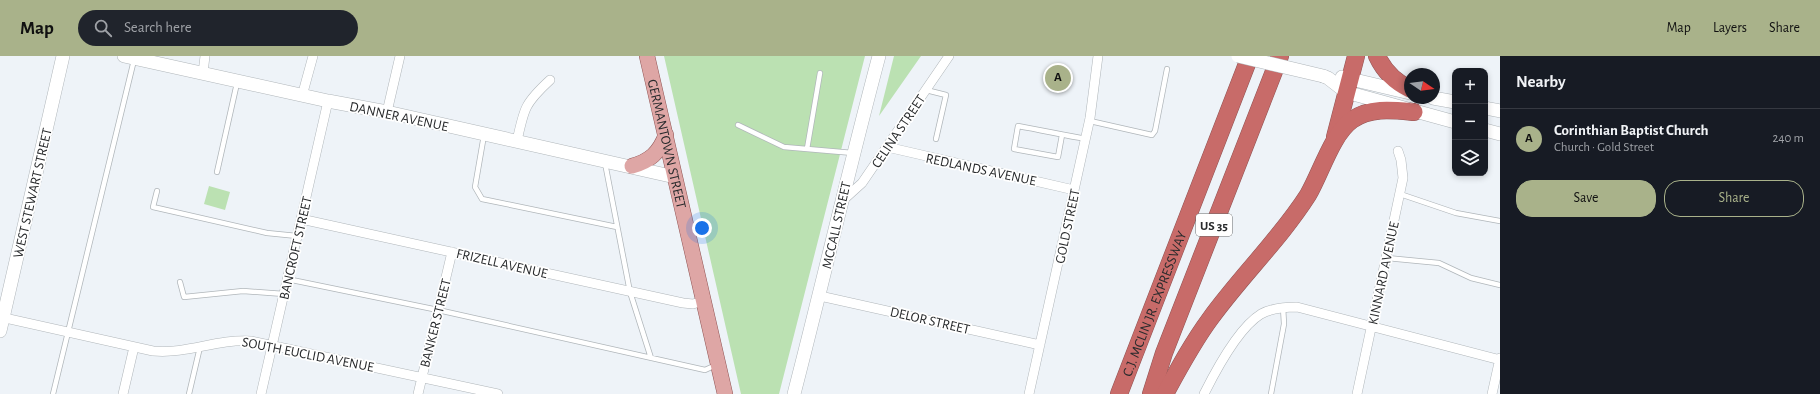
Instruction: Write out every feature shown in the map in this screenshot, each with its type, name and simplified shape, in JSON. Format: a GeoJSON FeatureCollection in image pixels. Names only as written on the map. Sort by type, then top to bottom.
{"type":"FeatureCollection","features":[{"type":"Feature","properties":{"kind":"highway"},"geometry":{"type":"LineString","coordinates":[[1228,112],[1239,56]]}},
{"type":"Feature","properties":{"kind":"highway","name":"C.J. MCLIN JR. EXPRESSWAY"},"geometry":{"type":"LineString","coordinates":[[1119,394],[1250,56]]}},
{"type":"Feature","properties":{"kind":"highway","name":"C.J. MCLIN JR. EXPRESSWAY"},"geometry":{"type":"LineString","coordinates":[[1151,394],[1164,353],[1280,56]]}},
{"type":"Feature","properties":{"kind":"highway"},"geometry":{"type":"LineString","coordinates":[[1333,145],[1356,56]]}},
{"type":"Feature","properties":{"kind":"highway"},"geometry":{"type":"LineString","coordinates":[[1377,56],[1393,79],[1404,85]]}},
{"type":"Feature","properties":{"kind":"highway"},"geometry":{"type":"LineString","coordinates":[[1165,394],[1187,352],[1210,318],[1290,220],[1308,195],[1333,145],[1345,126],[1352,119],[1366,113],[1389,109],[1414,112]]}},
{"type":"Feature","properties":{"kind":"main road","name":"GERMANTOWN STREET"},"geometry":{"type":"LineString","coordinates":[[648,56],[725,394]]}},
{"type":"Feature","properties":{"kind":"main road"},"geometry":{"type":"LineString","coordinates":[[632,166],[644,163],[656,154],[666,136]]}},
{"type":"Feature","properties":{"kind":"street","name":"WEST STEWART STREET"},"geometry":{"type":"LineString","coordinates":[[1,322],[63,56]]}},
{"type":"Feature","properties":{"kind":"street"},"geometry":{"type":"LineString","coordinates":[[203,73],[205,56]]}},
{"type":"Feature","properties":{"kind":"street"},"geometry":{"type":"LineString","coordinates":[[302,96],[313,56]]}},
{"type":"Feature","properties":{"kind":"street"},"geometry":{"type":"LineString","coordinates":[[387,112],[400,56]]}},
{"type":"Feature","properties":{"kind":"street","name":"MCCALL STREET"},"geometry":{"type":"LineString","coordinates":[[794,394],[820,296],[853,153],[879,56]]}},
{"type":"Feature","properties":{"kind":"street","name":"CELINA STREET"},"geometry":{"type":"LineString","coordinates":[[841,202],[862,183],[949,56]]}},
{"type":"Feature","properties":{"kind":"street","name":"GOLD STREET"},"geometry":{"type":"LineString","coordinates":[[1029,394],[1090,121],[1098,56]]}},
{"type":"Feature","properties":{"kind":"street"},"geometry":{"type":"LineString","coordinates":[[1239,56],[1322,76],[1414,112],[1452,121]]}},
{"type":"Feature","properties":{"kind":"street","name":"DANNER AVENUE"},"geometry":{"type":"LineString","coordinates":[[129,57],[302,96],[387,112],[484,135],[632,166],[675,177]]}},
{"type":"Feature","properties":{"kind":"street"},"geometry":{"type":"LineString","coordinates":[[517,141],[524,111],[533,96],[550,80]]}},
{"type":"Feature","properties":{"kind":"street"},"geometry":{"type":"LineString","coordinates":[[1348,85],[1404,92]]}},
{"type":"Feature","properties":{"kind":"street"},"geometry":{"type":"LineString","coordinates":[[1440,99],[1452,101]]}},
{"type":"Feature","properties":{"kind":"street","name":"BANCROFT STREET"},"geometry":{"type":"LineString","coordinates":[[261,394],[328,101]]}},
{"type":"Feature","properties":{"kind":"street"},"geometry":{"type":"LineString","coordinates":[[1488,109],[1500,111]]}},
{"type":"Feature","properties":{"kind":"street"},"geometry":{"type":"LineString","coordinates":[[1488,131],[1500,134]]}},
{"type":"Feature","properties":{"kind":"street","name":"REDLANDS AVENUE"},"geometry":{"type":"LineString","coordinates":[[887,147],[1074,190]]}},
{"type":"Feature","properties":{"kind":"street","name":"KINNARD AVENUE"},"geometry":{"type":"LineString","coordinates":[[1357,394],[1400,194],[1403,171],[1398,151]]}},
{"type":"Feature","properties":{"kind":"street","name":"FRIZELL AVENUE"},"geometry":{"type":"LineString","coordinates":[[301,219],[683,303],[693,304],[703,302]]}},
{"type":"Feature","properties":{"kind":"street","name":"BANKER STREET"},"geometry":{"type":"LineString","coordinates":[[418,394],[452,252]]}},
{"type":"Feature","properties":{"kind":"street","name":"DELOR STREET"},"geometry":{"type":"LineString","coordinates":[[820,296],[1040,345]]}},
{"type":"Feature","properties":{"kind":"street"},"geometry":{"type":"LineString","coordinates":[[1204,394],[1230,349],[1250,322],[1270,310],[1283,307],[1296,307],[1500,359],[1492,394]]}},
{"type":"Feature","properties":{"kind":"street","name":"SOUTH EUCLID AVENUE"},"geometry":{"type":"LineString","coordinates":[[1,322],[67,332],[134,347],[173,352],[230,340],[251,341],[498,394]]}},
{"type":"Feature","properties":{"kind":"street"},"geometry":{"type":"LineString","coordinates":[[123,394],[134,347]]}},
{"type":"Feature","properties":{"kind":"lane"},"geometry":{"type":"LineString","coordinates":[[53,394],[129,57]]}},
{"type":"Feature","properties":{"kind":"lane"},"geometry":{"type":"LineString","coordinates":[[1090,121],[1152,135],[1155,131],[1166,70]]}},
{"type":"Feature","properties":{"kind":"lane"},"geometry":{"type":"LineString","coordinates":[[807,149],[820,73]]}},
{"type":"Feature","properties":{"kind":"lane"},"geometry":{"type":"LineString","coordinates":[[217,172],[238,81]]}},
{"type":"Feature","properties":{"kind":"lane"},"geometry":{"type":"LineString","coordinates":[[926,90],[946,95],[936,139]]}},
{"type":"Feature","properties":{"kind":"lane"},"geometry":{"type":"LineString","coordinates":[[738,125],[784,147],[853,153]]}},
{"type":"Feature","properties":{"kind":"lane"},"geometry":{"type":"LineString","coordinates":[[1062,135],[1058,157],[1014,149],[1018,126],[1086,139]]}},
{"type":"Feature","properties":{"kind":"lane"},"geometry":{"type":"LineString","coordinates":[[484,135],[475,187],[482,199],[617,227]]}},
{"type":"Feature","properties":{"kind":"lane"},"geometry":{"type":"LineString","coordinates":[[605,161],[630,292],[651,358]]}},
{"type":"Feature","properties":{"kind":"lane"},"geometry":{"type":"LineString","coordinates":[[157,191],[153,207],[267,233],[297,236]]}},
{"type":"Feature","properties":{"kind":"lane"},"geometry":{"type":"LineString","coordinates":[[1400,194],[1456,213],[1500,221]]}},
{"type":"Feature","properties":{"kind":"lane"},"geometry":{"type":"LineString","coordinates":[[1387,258],[1439,262],[1471,278],[1500,285]]}},
{"type":"Feature","properties":{"kind":"lane"},"geometry":{"type":"LineString","coordinates":[[287,279],[438,310],[705,370],[718,364]]}},
{"type":"Feature","properties":{"kind":"lane"},"geometry":{"type":"LineString","coordinates":[[180,282],[184,297],[243,291],[284,294]]}},
{"type":"Feature","properties":{"kind":"lane"},"geometry":{"type":"LineString","coordinates":[[1271,394],[1284,324],[1283,307]]}},
{"type":"Feature","properties":{"kind":"lane"},"geometry":{"type":"LineString","coordinates":[[189,394],[200,347]]}},
{"type":"Feature","properties":{"kind":"green space"},"geometry":{"type":"Polygon","coordinates":[[[664,56],[865,56],[779,394],[741,394],[664,56]]]}},
{"type":"Feature","properties":{"kind":"green space"},"geometry":{"type":"Polygon","coordinates":[[[894,56],[921,56],[879,116],[894,56]]]}},
{"type":"Feature","properties":{"kind":"green space"},"geometry":{"type":"Polygon","coordinates":[[[209,186],[230,192],[225,210],[204,204],[209,186]]]}},
{"type":"Feature","properties":{"kind":"place","name":"Corinthian Baptist Church"},"geometry":{"type":"Point","coordinates":[1058,78]}}]}
